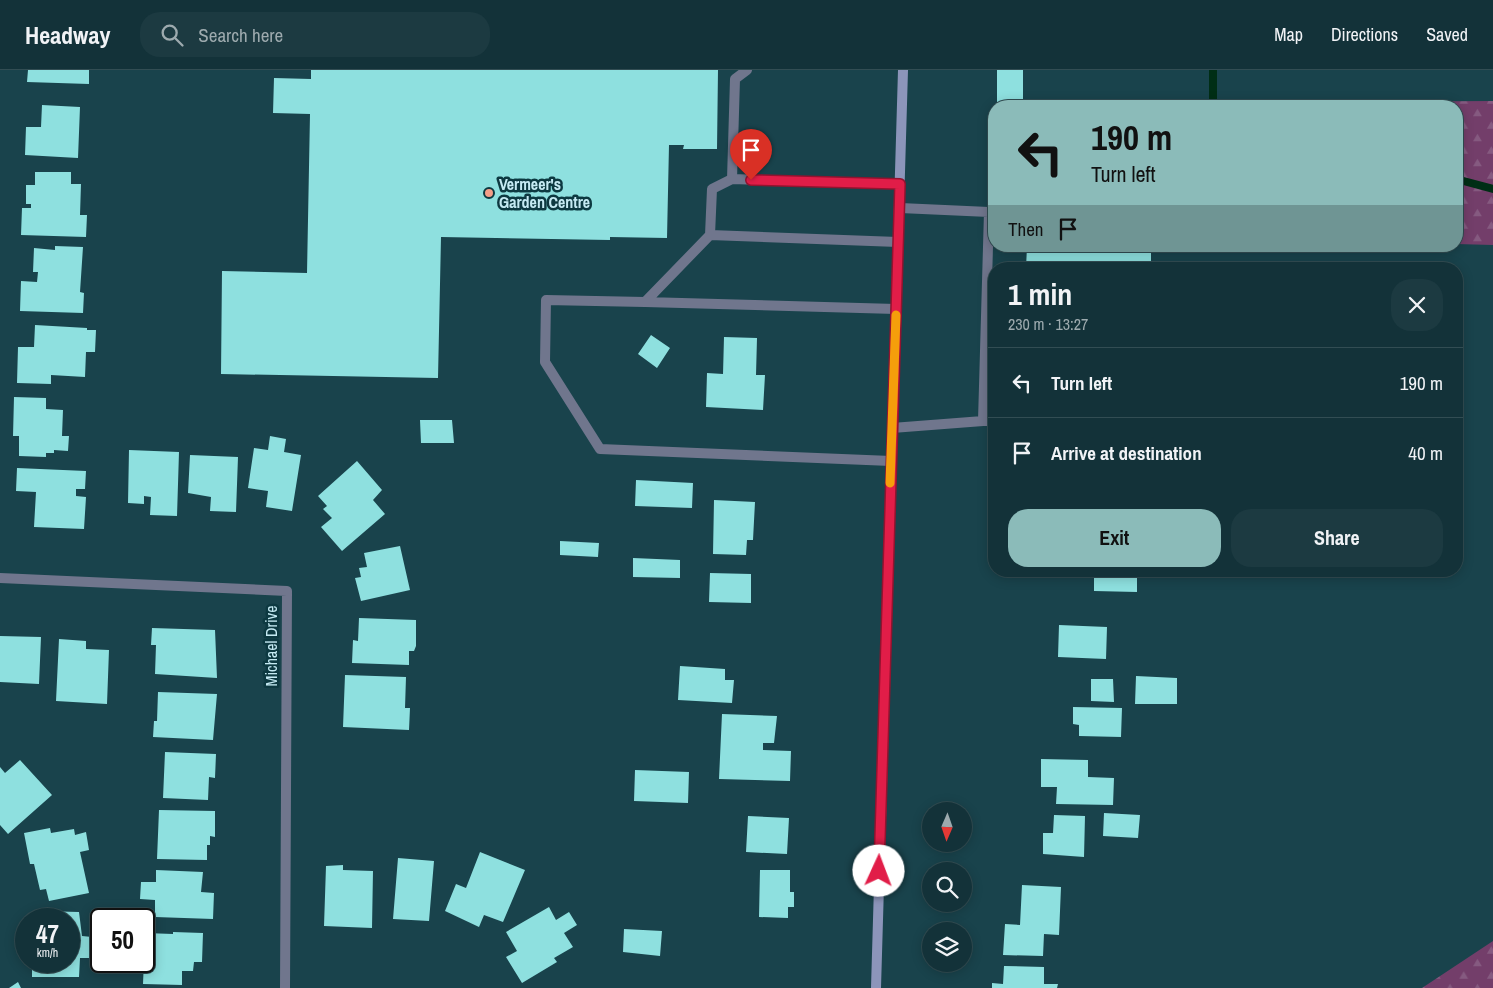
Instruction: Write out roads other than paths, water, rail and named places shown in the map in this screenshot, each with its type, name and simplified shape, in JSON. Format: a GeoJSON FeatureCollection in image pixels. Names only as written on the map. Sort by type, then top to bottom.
{"type":"FeatureCollection","features":[{"type":"Feature","properties":{"kind":"main road"},"geometry":{"type":"LineString","coordinates":[[876,988],[903,70]]}},
{"type":"Feature","properties":{"kind":"street"},"geometry":{"type":"LineString","coordinates":[[732,179],[735,80],[747,70]]}},
{"type":"Feature","properties":{"kind":"street"},"geometry":{"type":"LineString","coordinates":[[645,302],[710,235],[712,189],[732,179],[900,184]]}},
{"type":"Feature","properties":{"kind":"street"},"geometry":{"type":"LineString","coordinates":[[900,208],[988,212]]}},
{"type":"Feature","properties":{"kind":"street"},"geometry":{"type":"LineString","coordinates":[[710,235],[898,242]]}},
{"type":"Feature","properties":{"kind":"street"},"geometry":{"type":"LineString","coordinates":[[891,461],[600,449],[545,362],[546,300],[896,309]]}},
{"type":"Feature","properties":{"kind":"street"},"geometry":{"type":"LineString","coordinates":[[892,428],[988,421]]}},
{"type":"Feature","properties":{"kind":"street","name":"Michael Drive"},"geometry":{"type":"LineString","coordinates":[[0,578],[286,591],[285,988]]}},
{"type":"Feature","properties":{"kind":"waterway"},"geometry":{"type":"LineString","coordinates":[[1213,70],[1213,100]]}},
{"type":"Feature","properties":{"kind":"waterway"},"geometry":{"type":"LineString","coordinates":[[1463,181],[1493,189]]}},
{"type":"Feature","properties":{"kind":"place","name":"Vermeer's Garden Centre"},"geometry":{"type":"Point","coordinates":[489,193]}}]}
